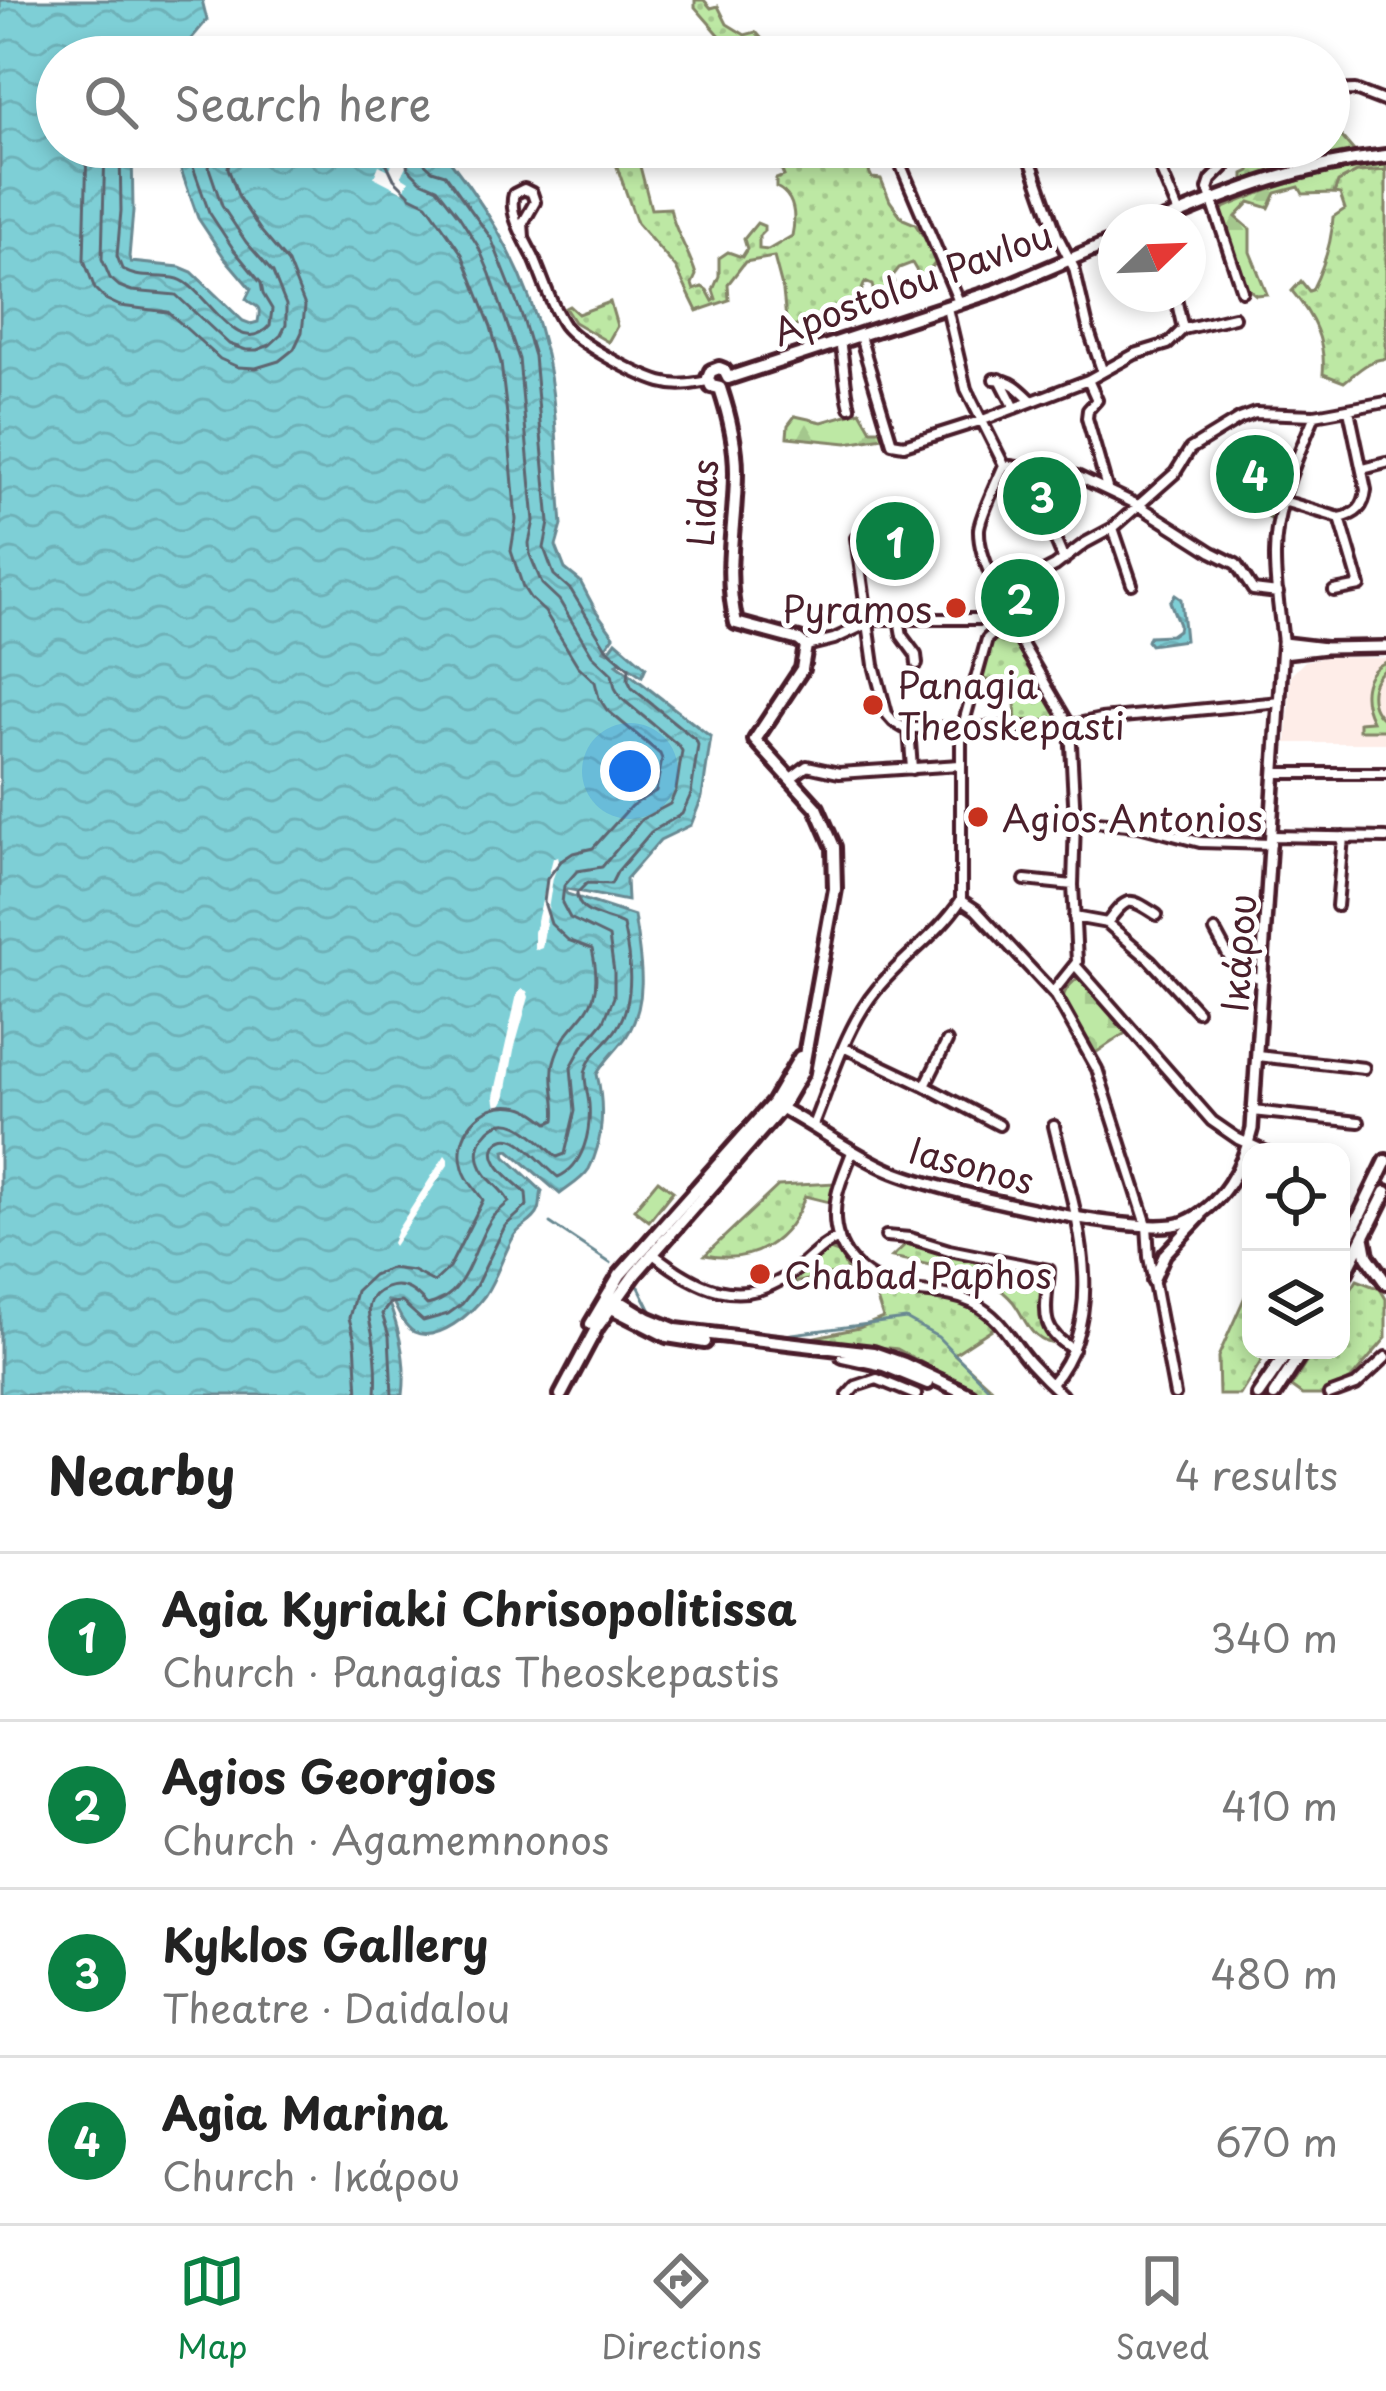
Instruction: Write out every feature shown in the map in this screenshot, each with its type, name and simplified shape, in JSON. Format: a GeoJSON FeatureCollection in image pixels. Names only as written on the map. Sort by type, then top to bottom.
{"type":"FeatureCollection","features":[{"type":"Feature","properties":{"kind":"main road"},"geometry":{"type":"LineString","coordinates":[[1350,160],[1386,156]]}},
{"type":"Feature","properties":{"kind":"main road"},"geometry":{"type":"LineString","coordinates":[[1204,204],[1309,168]]}},
{"type":"Feature","properties":{"kind":"main road","name":"Apostolou Pavlou"},"geometry":{"type":"LineString","coordinates":[[719,382],[953,306],[1098,247]]}},
{"type":"Feature","properties":{"kind":"main road","name":"Lidas"},"geometry":{"type":"LineString","coordinates":[[719,382],[735,457],[728,583],[736,622],[806,646]]}},
{"type":"Feature","properties":{"kind":"main road"},"geometry":{"type":"LineString","coordinates":[[609,1301],[802,1072],[835,889],[835,856],[817,808],[755,740],[802,669],[806,646]]}},
{"type":"Feature","properties":{"kind":"main road"},"geometry":{"type":"LineString","coordinates":[[558,1395],[634,1258],[779,1103]]}},
{"type":"Feature","properties":{"kind":"main road"},"geometry":{"type":"LineString","coordinates":[[1350,1237],[1386,1161]]}},
{"type":"Feature","properties":{"kind":"main road"},"geometry":{"type":"LineString","coordinates":[[1350,1264],[1386,1192]]}},
{"type":"Feature","properties":{"kind":"main road"},"geometry":{"type":"LineString","coordinates":[[1364,1237],[1367,1256],[1386,1283]]}},
{"type":"Feature","properties":{"kind":"main road"},"geometry":{"type":"LineString","coordinates":[[1350,1274],[1366,1271],[1386,1283]]}},
{"type":"Feature","properties":{"kind":"main road"},"geometry":{"type":"LineString","coordinates":[[609,1301],[672,1338],[847,1356],[902,1371],[954,1395]]}},
{"type":"Feature","properties":{"kind":"main road"},"geometry":{"type":"LineString","coordinates":[[609,1301],[688,1333],[849,1349],[884,1357],[970,1395]]}},
{"type":"Feature","properties":{"kind":"main road"},"geometry":{"type":"LineString","coordinates":[[1258,1395],[1283,1359]]}},
{"type":"Feature","properties":{"kind":"main road"},"geometry":{"type":"LineString","coordinates":[[1274,1395],[1297,1359]]}},
{"type":"Feature","properties":{"kind":"street"},"geometry":{"type":"LineString","coordinates":[[1350,90],[1386,102]]}},
{"type":"Feature","properties":{"kind":"street"},"geometry":{"type":"LineString","coordinates":[[813,1125],[861,1011],[961,900],[963,723],[987,639],[999,621],[1000,595],[980,543],[979,524],[1004,465],[966,388],[953,306],[901,168]]}},
{"type":"Feature","properties":{"kind":"street"},"geometry":{"type":"LineString","coordinates":[[1034,168],[1074,268],[1102,370]]}},
{"type":"Feature","properties":{"kind":"street"},"geometry":{"type":"LineString","coordinates":[[1160,168],[1175,204]]}},
{"type":"Feature","properties":{"kind":"street"},"geometry":{"type":"LineString","coordinates":[[1224,168],[1209,184],[1211,201],[1242,291]]}},
{"type":"Feature","properties":{"kind":"street"},"geometry":{"type":"LineString","coordinates":[[524,237],[523,223],[530,212],[536,200],[526,190],[518,190],[512,196],[513,209],[530,212]]}},
{"type":"Feature","properties":{"kind":"street","name":"Apostolou Pavlou"},"geometry":{"type":"LineString","coordinates":[[513,209],[558,314],[578,339],[660,382],[719,382]]}},
{"type":"Feature","properties":{"kind":"street"},"geometry":{"type":"LineString","coordinates":[[1179,312],[1183,329]]}},
{"type":"Feature","properties":{"kind":"street"},"geometry":{"type":"LineString","coordinates":[[860,336],[892,443],[904,445],[1088,380],[1135,354],[1168,344],[1183,329],[1234,317]]}},
{"type":"Feature","properties":{"kind":"street"},"geometry":{"type":"LineString","coordinates":[[840,342],[850,407]]}},
{"type":"Feature","properties":{"kind":"street"},"geometry":{"type":"LineString","coordinates":[[1015,408],[997,379],[1016,385],[1032,401]]}},
{"type":"Feature","properties":{"kind":"street"},"geometry":{"type":"LineString","coordinates":[[1088,380],[1097,400],[1088,418],[1107,489]]}},
{"type":"Feature","properties":{"kind":"street"},"geometry":{"type":"LineString","coordinates":[[1000,595],[1113,528],[1175,473],[1190,449],[1239,419],[1264,412],[1316,415],[1386,402]]}},
{"type":"Feature","properties":{"kind":"street"},"geometry":{"type":"LineString","coordinates":[[1283,500],[1340,518],[1357,511],[1365,500],[1366,484],[1349,410]]}},
{"type":"Feature","properties":{"kind":"street","name":"Ικάρου"},"geometry":{"type":"LineString","coordinates":[[1248,1143],[1282,678],[1275,548],[1294,463],[1316,415]]}},
{"type":"Feature","properties":{"kind":"street"},"geometry":{"type":"LineString","coordinates":[[1363,469],[1386,463]]}},
{"type":"Feature","properties":{"kind":"street"},"geometry":{"type":"LineString","coordinates":[[1004,465],[1077,476],[1107,489],[1236,564],[1253,590],[1278,593]]}},
{"type":"Feature","properties":{"kind":"street"},"geometry":{"type":"LineString","coordinates":[[1334,591],[1360,586],[1340,518]]}},
{"type":"Feature","properties":{"kind":"street"},"geometry":{"type":"LineString","coordinates":[[1048,520],[1064,560]]}},
{"type":"Feature","properties":{"kind":"street"},"geometry":{"type":"LineString","coordinates":[[1113,528],[1132,584]]}},
{"type":"Feature","properties":{"kind":"street"},"geometry":{"type":"LineString","coordinates":[[856,538],[874,665],[887,714],[909,728],[963,723],[1070,726],[1280,702]]}},
{"type":"Feature","properties":{"kind":"street"},"geometry":{"type":"LineString","coordinates":[[899,618],[902,636],[917,664]]}},
{"type":"Feature","properties":{"kind":"street"},"geometry":{"type":"LineString","coordinates":[[806,646],[835,639],[869,622],[899,618],[1012,619],[1012,627],[1070,726],[1076,820],[1076,966],[1202,1111],[1222,1130],[1246,1143]]}},
{"type":"Feature","properties":{"kind":"street"},"geometry":{"type":"LineString","coordinates":[[999,621],[1006,632],[1012,627]]}},
{"type":"Feature","properties":{"kind":"street"},"geometry":{"type":"LineString","coordinates":[[1283,648],[1386,647]]}},
{"type":"Feature","properties":{"kind":"street"},"geometry":{"type":"LineString","coordinates":[[1283,648],[1325,648]]}},
{"type":"Feature","properties":{"kind":"street"},"geometry":{"type":"LineString","coordinates":[[1282,678],[1289,664],[1308,651]]}},
{"type":"Feature","properties":{"kind":"street"},"geometry":{"type":"LineString","coordinates":[[909,728],[912,769]]}},
{"type":"Feature","properties":{"kind":"street"},"geometry":{"type":"LineString","coordinates":[[790,778],[807,766],[839,773],[960,765]]}},
{"type":"Feature","properties":{"kind":"street"},"geometry":{"type":"LineString","coordinates":[[1276,773],[1386,773]]}},
{"type":"Feature","properties":{"kind":"street"},"geometry":{"type":"LineString","coordinates":[[1076,820],[1139,826],[1200,842],[1386,838]]}},
{"type":"Feature","properties":{"kind":"street"},"geometry":{"type":"LineString","coordinates":[[1337,906],[1343,837]]}},
{"type":"Feature","properties":{"kind":"street"},"geometry":{"type":"LineString","coordinates":[[1025,880],[1073,885]]}},
{"type":"Feature","properties":{"kind":"street"},"geometry":{"type":"LineString","coordinates":[[961,900],[1053,992],[1097,1070],[1130,1167],[1175,1395]]}},
{"type":"Feature","properties":{"kind":"street"},"geometry":{"type":"LineString","coordinates":[[1107,922],[1130,900],[1157,915]]}},
{"type":"Feature","properties":{"kind":"street"},"geometry":{"type":"LineString","coordinates":[[1074,916],[1107,922],[1197,1011]]}},
{"type":"Feature","properties":{"kind":"street"},"geometry":{"type":"LineString","coordinates":[[1215,931],[1237,972],[1263,979]]}},
{"type":"Feature","properties":{"kind":"street"},"geometry":{"type":"LineString","coordinates":[[1053,992],[1076,966]]}},
{"type":"Feature","properties":{"kind":"street"},"geometry":{"type":"LineString","coordinates":[[926,1086],[947,1042]]}},
{"type":"Feature","properties":{"kind":"street"},"geometry":{"type":"LineString","coordinates":[[845,1048],[999,1125]]}},
{"type":"Feature","properties":{"kind":"street"},"geometry":{"type":"LineString","coordinates":[[1257,1056],[1364,1068]]}},
{"type":"Feature","properties":{"kind":"street","name":"Iasonos"},"geometry":{"type":"LineString","coordinates":[[779,1103],[852,1152],[917,1181],[1075,1217],[1142,1224]]}},
{"type":"Feature","properties":{"kind":"street"},"geometry":{"type":"LineString","coordinates":[[1252,1112],[1359,1121]]}},
{"type":"Feature","properties":{"kind":"street"},"geometry":{"type":"LineString","coordinates":[[1051,1384],[1073,1349],[1084,1286],[1082,1242],[1054,1126]]}},
{"type":"Feature","properties":{"kind":"street"},"geometry":{"type":"LineString","coordinates":[[852,1152],[836,1200],[838,1238],[858,1270],[875,1281],[912,1292],[960,1298],[997,1318],[1027,1360],[1063,1395]]}},
{"type":"Feature","properties":{"kind":"street","name":"Ικάρου"},"geometry":{"type":"LineString","coordinates":[[1154,1281],[1165,1254],[1231,1181],[1242,1157]]}},
{"type":"Feature","properties":{"kind":"street"},"geometry":{"type":"LineString","coordinates":[[1142,1224],[1178,1225],[1208,1208]]}},
{"type":"Feature","properties":{"kind":"street"},"geometry":{"type":"LineString","coordinates":[[1350,1222],[1360,1217]]}},
{"type":"Feature","properties":{"kind":"street"},"geometry":{"type":"LineString","coordinates":[[886,1236],[1049,1270],[1048,1330],[1073,1349]]}},
{"type":"Feature","properties":{"kind":"street"},"geometry":{"type":"LineString","coordinates":[[652,1253],[685,1278],[715,1291],[736,1293],[777,1282],[838,1238]]}},
{"type":"Feature","properties":{"kind":"street"},"geometry":{"type":"LineString","coordinates":[[1329,1395],[1355,1385],[1386,1357]]}},
{"type":"Feature","properties":{"kind":"street"},"geometry":{"type":"LineString","coordinates":[[866,1380],[869,1361]]}},
{"type":"Feature","properties":{"kind":"street"},"geometry":{"type":"LineString","coordinates":[[848,1395],[866,1380],[881,1379],[916,1395]]}},
{"type":"Feature","properties":{"kind":"shaded area"},"geometry":{"type":"Polygon","coordinates":[[[1386,658],[1386,743],[1287,743],[1291,675],[1305,661],[1386,658]]]}},
{"type":"Feature","properties":{"kind":"green space"},"geometry":{"type":"Polygon","coordinates":[[[695,0],[704,0],[711,8],[718,6],[727,24],[745,35],[756,32],[760,36],[720,36],[695,7],[695,0]]]}},
{"type":"Feature","properties":{"kind":"green space"},"geometry":{"type":"Polygon","coordinates":[[[1386,165],[1386,170],[1357,172],[1338,182],[1334,193],[1303,194],[1299,187],[1276,193],[1269,208],[1250,202],[1236,217],[1250,229],[1250,252],[1267,294],[1256,295],[1246,287],[1220,210],[1301,180],[1386,165]]]}},
{"type":"Feature","properties":{"kind":"green space"},"geometry":{"type":"Polygon","coordinates":[[[617,168],[640,168],[651,209],[670,208],[696,275],[694,290],[702,287],[713,301],[719,258],[728,252],[742,257],[747,249],[744,239],[757,223],[764,226],[759,249],[768,250],[792,236],[793,208],[776,187],[776,179],[784,176],[781,168],[868,168],[872,178],[881,179],[903,219],[915,224],[936,262],[922,280],[912,263],[899,268],[892,277],[902,294],[888,300],[883,291],[877,305],[872,285],[865,282],[844,318],[830,326],[823,317],[787,329],[774,257],[745,262],[728,284],[729,300],[697,311],[676,268],[637,223],[617,168]]]}},
{"type":"Feature","properties":{"kind":"green space"},"geometry":{"type":"Polygon","coordinates":[[[1284,168],[1244,183],[1244,174],[1284,168]]]}},
{"type":"Feature","properties":{"kind":"green space"},"geometry":{"type":"Polygon","coordinates":[[[1386,170],[1386,359],[1369,363],[1344,382],[1323,374],[1316,330],[1292,291],[1301,281],[1312,290],[1320,272],[1333,217],[1345,209],[1340,194],[1334,193],[1338,182],[1357,172],[1386,170]]]}},
{"type":"Feature","properties":{"kind":"green space"},"geometry":{"type":"Polygon","coordinates":[[[610,302],[617,326],[608,342],[574,322],[565,308],[578,314],[610,302]]]}},
{"type":"Feature","properties":{"kind":"green space"},"geometry":{"type":"Polygon","coordinates":[[[860,411],[871,430],[881,430],[883,437],[847,443],[787,437],[795,416],[822,422],[860,411]]]}},
{"type":"Feature","properties":{"kind":"green space"},"geometry":{"type":"Polygon","coordinates":[[[1253,448],[1261,448],[1275,505],[1273,520],[1247,507],[1237,512],[1230,507],[1224,473],[1240,477],[1241,464],[1253,448]]]}},
{"type":"Feature","properties":{"kind":"green space"},"geometry":{"type":"Polygon","coordinates":[[[1013,635],[1060,721],[1016,725],[1015,701],[992,698],[994,683],[982,678],[992,636],[1013,635]]]}},
{"type":"Feature","properties":{"kind":"green space"},"geometry":{"type":"Polygon","coordinates":[[[1386,662],[1372,695],[1386,730],[1359,730],[1359,722],[1372,721],[1365,696],[1368,680],[1386,662]]]}},
{"type":"Feature","properties":{"kind":"green space"},"geometry":{"type":"Polygon","coordinates":[[[1080,976],[1130,1030],[1094,1054],[1063,1003],[1066,991],[1080,976]]]}},
{"type":"Feature","properties":{"kind":"green space"},"geometry":{"type":"Polygon","coordinates":[[[658,1180],[673,1191],[649,1221],[634,1209],[658,1180]]]}},
{"type":"Feature","properties":{"kind":"green space"},"geometry":{"type":"Polygon","coordinates":[[[835,1183],[829,1202],[805,1196],[789,1226],[767,1247],[739,1256],[705,1255],[778,1186],[835,1183]]]}},
{"type":"Feature","properties":{"kind":"green space"},"geometry":{"type":"Polygon","coordinates":[[[906,1244],[1047,1276],[1042,1319],[1050,1343],[1034,1333],[1010,1298],[985,1277],[971,1304],[995,1327],[954,1354],[999,1395],[981,1395],[897,1349],[806,1339],[883,1318],[874,1290],[949,1299],[953,1270],[892,1257],[906,1244]]]}},
{"type":"Feature","properties":{"kind":"green space"},"geometry":{"type":"Polygon","coordinates":[[[827,1249],[841,1254],[847,1271],[785,1285],[827,1249]]]}},
{"type":"Feature","properties":{"kind":"green space"},"geometry":{"type":"Polygon","coordinates":[[[1357,1280],[1380,1289],[1386,1299],[1386,1338],[1351,1379],[1323,1395],[1302,1395],[1291,1387],[1308,1359],[1350,1359],[1350,1291],[1357,1280]]]}},
{"type":"Feature","properties":{"kind":"green space"},"geometry":{"type":"Polygon","coordinates":[[[1242,1303],[1242,1359],[1262,1359],[1240,1395],[1219,1395],[1218,1357],[1242,1303]]]}},
{"type":"Feature","properties":{"kind":"water"},"geometry":{"type":"Polygon","coordinates":[[[0,0],[202,0],[207,20],[194,36],[36,36],[36,168],[132,168],[131,262],[192,272],[251,324],[258,322],[259,311],[246,299],[251,289],[198,218],[180,168],[455,168],[509,251],[538,324],[552,393],[562,525],[556,546],[565,569],[580,581],[614,636],[604,650],[608,652],[616,641],[646,667],[642,676],[620,661],[617,664],[711,737],[702,797],[691,825],[660,840],[626,879],[627,901],[565,891],[634,916],[640,962],[641,993],[633,1023],[597,1074],[601,1122],[589,1169],[560,1194],[505,1151],[542,1191],[539,1210],[514,1236],[485,1295],[454,1324],[433,1333],[414,1332],[388,1301],[401,1347],[403,1395],[0,1395],[0,0]]]}},
{"type":"Feature","properties":{"kind":"water"},"geometry":{"type":"Polygon","coordinates":[[[1175,595],[1181,599],[1185,640],[1150,645],[1149,636],[1178,630],[1170,602],[1175,595]]]}},
{"type":"Feature","properties":{"kind":"pier"},"geometry":{"type":"Polygon","coordinates":[[[378,168],[405,168],[401,176],[409,181],[403,192],[374,177],[378,168]]]}},
{"type":"Feature","properties":{"kind":"pier"},"geometry":{"type":"Polygon","coordinates":[[[558,856],[542,948],[537,950],[534,932],[553,858],[558,856]]]}},
{"type":"Feature","properties":{"kind":"pier"},"geometry":{"type":"Polygon","coordinates":[[[522,989],[529,997],[505,1100],[496,1108],[494,1096],[522,989]]]}},
{"type":"Feature","properties":{"kind":"pier"},"geometry":{"type":"Polygon","coordinates":[[[445,1155],[448,1165],[394,1246],[397,1230],[445,1155]]]}},
{"type":"Feature","properties":{"kind":"waterway"},"geometry":{"type":"LineString","coordinates":[[550,1223],[610,1263]]}},
{"type":"Feature","properties":{"kind":"waterway"},"geometry":{"type":"LineString","coordinates":[[639,1287],[651,1311]]}},
{"type":"Feature","properties":{"kind":"waterway"},"geometry":{"type":"LineString","coordinates":[[730,1329],[785,1335],[906,1319],[938,1337],[995,1395]]}},
{"type":"Feature","properties":{"kind":"place","name":"Agia Marina"},"geometry":{"type":"Point","coordinates":[1255,474]}},
{"type":"Feature","properties":{"kind":"place","name":"Kyklos Gallery"},"geometry":{"type":"Point","coordinates":[1042,496]}},
{"type":"Feature","properties":{"kind":"place","name":"Agia Kyriaki Chrisopolitissa"},"geometry":{"type":"Point","coordinates":[895,541]}},
{"type":"Feature","properties":{"kind":"place","name":"Agios Georgios"},"geometry":{"type":"Point","coordinates":[1020,598]}},
{"type":"Feature","properties":{"kind":"place","name":"Pyramos"},"geometry":{"type":"Point","coordinates":[956,608]}},
{"type":"Feature","properties":{"kind":"place","name":"Panagia Theoskepasti"},"geometry":{"type":"Point","coordinates":[873,705]}},
{"type":"Feature","properties":{"kind":"place","name":"Agios Antonios"},"geometry":{"type":"Point","coordinates":[978,817]}},
{"type":"Feature","properties":{"kind":"place","name":"Chabad Paphos"},"geometry":{"type":"Point","coordinates":[760,1274]}}]}
